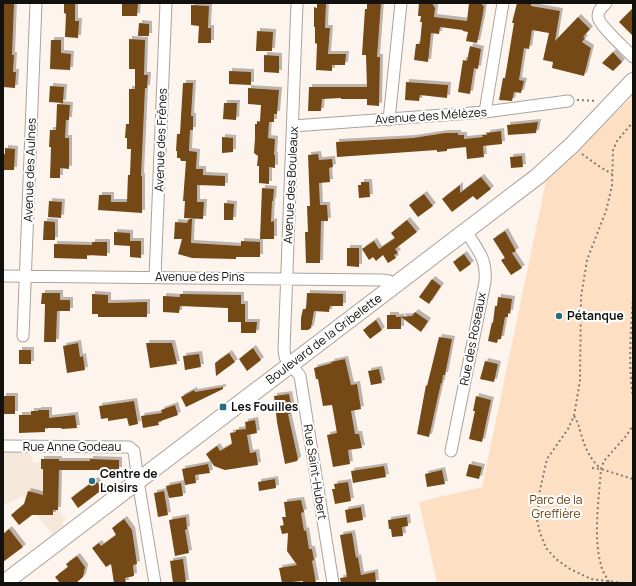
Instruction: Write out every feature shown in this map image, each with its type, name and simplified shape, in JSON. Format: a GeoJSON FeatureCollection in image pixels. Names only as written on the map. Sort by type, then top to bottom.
{"type":"FeatureCollection","features":[{"type":"Feature","properties":{"kind":"main road","name":"Boulevard de la Gribelette"},"geometry":{"type":"LineString","coordinates":[[4,583],[538,176],[572,145],[633,81]]}},
{"type":"Feature","properties":{"kind":"street","name":"Avenue des Aulnes"},"geometry":{"type":"LineString","coordinates":[[23,336],[36,3]]}},
{"type":"Feature","properties":{"kind":"street","name":"Avenue des Frênes"},"geometry":{"type":"LineString","coordinates":[[155,277],[166,3]]}},
{"type":"Feature","properties":{"kind":"street","name":"Avenue des Bouleaux"},"geometry":{"type":"LineString","coordinates":[[291,364],[285,357],[284,350],[297,3]]}},
{"type":"Feature","properties":{"kind":"street"},"geometry":{"type":"LineString","coordinates":[[389,120],[401,3]]}},
{"type":"Feature","properties":{"kind":"street"},"geometry":{"type":"LineString","coordinates":[[485,112],[503,3]]}},
{"type":"Feature","properties":{"kind":"street"},"geometry":{"type":"LineString","coordinates":[[606,3],[599,10],[598,17],[601,24],[633,57]]}},
{"type":"Feature","properties":{"kind":"street","name":"Avenue des Mélèzes"},"geometry":{"type":"LineString","coordinates":[[293,126],[485,112],[568,100]]}},
{"type":"Feature","properties":{"kind":"street","name":"Rue des Roseaux"},"geometry":{"type":"LineString","coordinates":[[451,451],[485,282],[486,270],[484,261],[466,231]]}},
{"type":"Feature","properties":{"kind":"street","name":"Avenue des Pins"},"geometry":{"type":"LineString","coordinates":[[3,276],[382,280],[389,281],[395,285]]}},
{"type":"Feature","properties":{"kind":"street","name":"Rue Saint-Hubert"},"geometry":{"type":"LineString","coordinates":[[291,364],[300,376],[333,583]]}},
{"type":"Feature","properties":{"kind":"street","name":"Rue Anne Godeau"},"geometry":{"type":"LineString","coordinates":[[3,446],[129,447],[134,452],[155,583]]}},
{"type":"Feature","properties":{"kind":"path"},"geometry":{"type":"LineString","coordinates":[[568,100],[612,102]]}},
{"type":"Feature","properties":{"kind":"path"},"geometry":{"type":"LineString","coordinates":[[623,583],[609,583],[591,579],[570,569],[556,559],[546,548],[537,520],[540,490],[547,459],[568,429],[574,416],[580,380],[581,296],[584,275],[587,260],[606,212],[612,186],[613,150],[617,141],[633,122]]}},
{"type":"Feature","properties":{"kind":"path"},"geometry":{"type":"LineString","coordinates":[[572,145],[597,165],[612,174]]}},
{"type":"Feature","properties":{"kind":"path"},"geometry":{"type":"LineString","coordinates":[[633,297],[630,346],[633,396]]}},
{"type":"Feature","properties":{"kind":"path"},"geometry":{"type":"LineString","coordinates":[[574,416],[578,421],[586,452],[594,463],[601,469]]}},
{"type":"Feature","properties":{"kind":"path"},"geometry":{"type":"LineString","coordinates":[[609,583],[601,565],[598,548],[597,531],[601,469],[604,461],[627,435],[633,425]]}},
{"type":"Feature","properties":{"kind":"path"},"geometry":{"type":"LineString","coordinates":[[592,468],[601,469],[633,479]]}},
{"type":"Feature","properties":{"kind":"path"},"geometry":{"type":"LineString","coordinates":[[627,583],[633,582]]}},
{"type":"Feature","properties":{"kind":"shaded area"},"geometry":{"type":"Polygon","coordinates":[[[3,452],[29,452],[34,463],[41,462],[41,459],[59,459],[58,510],[66,519],[62,523],[64,525],[52,534],[23,496],[3,505],[3,452]]]}},
{"type":"Feature","properties":{"kind":"green space","name":"Parc de la Greffière"},"geometry":{"type":"Polygon","coordinates":[[[633,96],[633,583],[437,583],[419,502],[482,487],[546,181],[633,96]]]}},
{"type":"Feature","properties":{"kind":"building"},"geometry":{"type":"Polygon","coordinates":[[[3,3],[14,3],[12,55],[14,55],[13,72],[16,72],[15,88],[3,87],[3,3]]]}},
{"type":"Feature","properties":{"kind":"building"},"geometry":{"type":"Polygon","coordinates":[[[64,3],[75,3],[75,21],[79,21],[78,38],[65,37],[66,14],[64,13],[64,3]]]}},
{"type":"Feature","properties":{"kind":"building"},"geometry":{"type":"Polygon","coordinates":[[[122,3],[138,3],[137,16],[122,16],[122,3]]]}},
{"type":"Feature","properties":{"kind":"building"},"geometry":{"type":"Polygon","coordinates":[[[317,3],[326,3],[325,28],[330,28],[328,54],[346,54],[345,65],[332,65],[332,71],[316,70],[317,44],[315,43],[314,7],[317,8],[317,3]]]}},
{"type":"Feature","properties":{"kind":"building"},"geometry":{"type":"Polygon","coordinates":[[[367,3],[381,3],[377,57],[380,57],[379,106],[367,105],[367,99],[322,99],[321,111],[308,111],[309,87],[367,87],[366,55],[362,55],[365,9],[367,9],[367,3]]]}},
{"type":"Feature","properties":{"kind":"building"},"geometry":{"type":"Polygon","coordinates":[[[419,3],[432,3],[435,8],[434,17],[467,21],[469,3],[482,3],[484,6],[477,43],[466,41],[468,32],[440,27],[439,34],[431,33],[428,62],[414,60],[416,44],[420,44],[422,22],[420,22],[421,16],[418,16],[419,3]]]}},
{"type":"Feature","properties":{"kind":"building"},"geometry":{"type":"Polygon","coordinates":[[[517,3],[531,3],[531,6],[560,11],[555,41],[578,17],[590,29],[583,37],[585,38],[582,42],[591,48],[584,76],[552,68],[553,62],[543,60],[549,33],[532,30],[529,49],[524,48],[519,80],[524,81],[521,93],[514,92],[512,101],[499,100],[503,78],[505,78],[514,23],[512,23],[517,3]]]}},
{"type":"Feature","properties":{"kind":"building"},"geometry":{"type":"Polygon","coordinates":[[[191,5],[209,6],[208,28],[211,28],[211,43],[198,43],[199,26],[191,25],[191,5]]]}},
{"type":"Feature","properties":{"kind":"building"},"geometry":{"type":"Polygon","coordinates":[[[633,8],[633,36],[619,22],[633,8]]]}},
{"type":"Feature","properties":{"kind":"building"},"geometry":{"type":"Polygon","coordinates":[[[139,23],[149,24],[149,36],[138,36],[139,23]]]}},
{"type":"Feature","properties":{"kind":"building"},"geometry":{"type":"Polygon","coordinates":[[[257,31],[273,32],[272,51],[256,51],[257,31]]]}},
{"type":"Feature","properties":{"kind":"building"},"geometry":{"type":"Polygon","coordinates":[[[129,39],[145,40],[144,75],[148,75],[147,88],[145,88],[141,176],[142,213],[98,210],[99,195],[111,195],[111,202],[127,202],[131,149],[127,149],[127,138],[125,138],[126,124],[129,124],[129,89],[135,89],[135,69],[129,69],[129,39]]]}},
{"type":"Feature","properties":{"kind":"building"},"geometry":{"type":"Polygon","coordinates":[[[51,40],[61,40],[61,53],[71,54],[70,70],[50,69],[51,40]]]}},
{"type":"Feature","properties":{"kind":"building"},"geometry":{"type":"Polygon","coordinates":[[[470,46],[481,49],[478,69],[474,68],[470,94],[458,92],[463,60],[467,61],[470,46]]]}},
{"type":"Feature","properties":{"kind":"building"},"geometry":{"type":"Polygon","coordinates":[[[613,52],[622,62],[613,71],[602,63],[613,52]]]}},
{"type":"Feature","properties":{"kind":"building"},"geometry":{"type":"Polygon","coordinates":[[[264,55],[279,56],[279,73],[264,72],[264,55]]]}},
{"type":"Feature","properties":{"kind":"building"},"geometry":{"type":"Polygon","coordinates":[[[229,71],[251,72],[251,85],[229,84],[229,71]]]}},
{"type":"Feature","properties":{"kind":"building"},"geometry":{"type":"Polygon","coordinates":[[[406,82],[448,85],[447,98],[420,95],[419,101],[405,100],[406,82]]]}},
{"type":"Feature","properties":{"kind":"building"},"geometry":{"type":"Polygon","coordinates":[[[183,83],[193,83],[191,116],[193,116],[193,130],[190,130],[189,151],[197,152],[196,169],[203,169],[203,175],[225,176],[225,186],[197,185],[197,202],[204,202],[203,219],[184,218],[185,201],[183,201],[186,161],[181,161],[180,158],[177,158],[176,151],[177,134],[180,134],[183,83]]]}},
{"type":"Feature","properties":{"kind":"building"},"geometry":{"type":"Polygon","coordinates":[[[50,86],[64,87],[63,103],[49,102],[50,86]]]}},
{"type":"Feature","properties":{"kind":"building"},"geometry":{"type":"Polygon","coordinates":[[[248,88],[279,90],[277,114],[274,114],[274,122],[269,122],[268,138],[275,139],[275,168],[269,167],[269,184],[259,183],[259,166],[257,166],[258,156],[254,153],[255,124],[257,124],[257,121],[260,122],[261,105],[248,104],[248,88]]]}},
{"type":"Feature","properties":{"kind":"building"},"geometry":{"type":"Polygon","coordinates":[[[224,103],[237,103],[236,120],[223,119],[224,103]]]}},
{"type":"Feature","properties":{"kind":"building"},"geometry":{"type":"Polygon","coordinates":[[[57,104],[70,105],[69,120],[66,120],[65,138],[69,138],[69,169],[60,168],[60,178],[50,178],[50,130],[56,130],[57,104]]]}},
{"type":"Feature","properties":{"kind":"building"},"geometry":{"type":"Polygon","coordinates":[[[538,122],[536,133],[508,135],[507,125],[538,122]]]}},
{"type":"Feature","properties":{"kind":"building"},"geometry":{"type":"Polygon","coordinates":[[[501,131],[502,144],[483,146],[484,157],[467,159],[466,147],[447,149],[447,151],[437,152],[437,150],[337,157],[336,142],[413,138],[445,133],[458,133],[458,135],[464,135],[464,139],[483,137],[482,135],[487,135],[487,133],[501,131]]]}},
{"type":"Feature","properties":{"kind":"building"},"geometry":{"type":"Polygon","coordinates":[[[222,137],[233,138],[233,152],[222,153],[222,137]]]}},
{"type":"Feature","properties":{"kind":"building"},"geometry":{"type":"Polygon","coordinates":[[[5,148],[15,149],[14,170],[3,170],[3,154],[5,154],[5,148]]]}},
{"type":"Feature","properties":{"kind":"building"},"geometry":{"type":"Polygon","coordinates":[[[318,154],[319,160],[332,159],[333,167],[329,168],[330,182],[319,183],[320,205],[327,205],[328,221],[321,221],[320,263],[306,263],[305,232],[308,232],[307,206],[310,206],[308,155],[318,154]]]}},
{"type":"Feature","properties":{"kind":"building"},"geometry":{"type":"Polygon","coordinates":[[[522,156],[523,167],[511,168],[510,157],[522,156]]]}},
{"type":"Feature","properties":{"kind":"building"},"geometry":{"type":"Polygon","coordinates":[[[481,177],[491,189],[477,200],[473,196],[452,212],[442,199],[460,185],[460,193],[481,177]]]}},
{"type":"Feature","properties":{"kind":"building"},"geometry":{"type":"Polygon","coordinates":[[[361,182],[369,182],[370,197],[359,198],[358,185],[361,185],[361,182]]]}},
{"type":"Feature","properties":{"kind":"building"},"geometry":{"type":"Polygon","coordinates":[[[262,188],[274,189],[271,222],[274,221],[274,239],[260,239],[262,188]]]}},
{"type":"Feature","properties":{"kind":"building"},"geometry":{"type":"Polygon","coordinates":[[[424,194],[433,206],[418,217],[409,205],[424,194]]]}},
{"type":"Feature","properties":{"kind":"building"},"geometry":{"type":"Polygon","coordinates":[[[49,201],[62,202],[61,218],[48,217],[49,201]]]}},
{"type":"Feature","properties":{"kind":"building"},"geometry":{"type":"Polygon","coordinates":[[[224,203],[234,204],[233,220],[224,220],[224,203]]]}},
{"type":"Feature","properties":{"kind":"building"},"geometry":{"type":"Polygon","coordinates":[[[189,219],[192,219],[191,243],[241,246],[241,241],[260,242],[260,257],[236,257],[236,259],[192,258],[178,254],[182,239],[174,239],[175,222],[187,223],[189,219]]]}},
{"type":"Feature","properties":{"kind":"building"},"geometry":{"type":"Polygon","coordinates":[[[407,220],[417,232],[395,249],[398,253],[394,255],[396,258],[388,263],[383,255],[376,261],[373,257],[369,260],[362,249],[374,241],[379,249],[395,238],[391,233],[407,220]]]}},
{"type":"Feature","properties":{"kind":"building"},"geometry":{"type":"Polygon","coordinates":[[[44,221],[55,222],[55,240],[43,240],[44,221]]]}},
{"type":"Feature","properties":{"kind":"building"},"geometry":{"type":"Polygon","coordinates":[[[505,231],[516,251],[512,253],[522,268],[511,275],[501,260],[505,258],[493,239],[505,231]]]}},
{"type":"Feature","properties":{"kind":"building"},"geometry":{"type":"Polygon","coordinates":[[[114,232],[130,233],[130,246],[114,245],[114,232]]]}},
{"type":"Feature","properties":{"kind":"building"},"geometry":{"type":"Polygon","coordinates":[[[130,241],[141,241],[141,258],[130,257],[130,241]]]}},
{"type":"Feature","properties":{"kind":"building"},"geometry":{"type":"Polygon","coordinates":[[[92,242],[107,242],[107,256],[87,255],[87,259],[54,258],[54,244],[92,245],[92,242]]]}},
{"type":"Feature","properties":{"kind":"building"},"geometry":{"type":"Polygon","coordinates":[[[347,248],[359,248],[359,267],[347,266],[347,248]]]}},
{"type":"Feature","properties":{"kind":"building"},"geometry":{"type":"Polygon","coordinates":[[[464,254],[471,264],[460,272],[453,262],[464,254]]]}},
{"type":"Feature","properties":{"kind":"building"},"geometry":{"type":"Polygon","coordinates":[[[432,279],[441,286],[429,304],[419,297],[432,279]]]}},
{"type":"Feature","properties":{"kind":"building"},"geometry":{"type":"Polygon","coordinates":[[[42,293],[60,293],[60,300],[70,300],[70,311],[57,311],[56,342],[44,342],[45,304],[41,304],[42,293]]]}},
{"type":"Feature","properties":{"kind":"building"},"geometry":{"type":"Polygon","coordinates":[[[307,293],[343,294],[343,306],[330,306],[329,312],[314,311],[311,328],[308,330],[301,330],[301,318],[303,309],[306,309],[307,293]]]}},
{"type":"Feature","properties":{"kind":"building"},"geometry":{"type":"Polygon","coordinates":[[[92,294],[108,295],[108,303],[147,302],[147,317],[98,317],[98,314],[92,314],[92,294]]]}},
{"type":"Feature","properties":{"kind":"building"},"geometry":{"type":"Polygon","coordinates":[[[180,294],[241,295],[241,304],[245,304],[245,322],[228,322],[228,308],[180,306],[179,313],[163,312],[163,296],[180,297],[180,294]]]}},
{"type":"Feature","properties":{"kind":"building"},"geometry":{"type":"Polygon","coordinates":[[[498,297],[512,299],[510,313],[508,313],[508,317],[505,317],[501,339],[498,339],[497,343],[488,341],[498,297]]]}},
{"type":"Feature","properties":{"kind":"building"},"geometry":{"type":"Polygon","coordinates":[[[415,312],[428,321],[421,332],[401,317],[401,329],[387,329],[387,315],[396,315],[396,317],[412,316],[415,312]]]}},
{"type":"Feature","properties":{"kind":"building"},"geometry":{"type":"Polygon","coordinates":[[[376,320],[382,330],[370,339],[363,330],[376,320]]]}},
{"type":"Feature","properties":{"kind":"building"},"geometry":{"type":"Polygon","coordinates":[[[241,322],[257,322],[256,333],[241,333],[241,322]]]}},
{"type":"Feature","properties":{"kind":"building"},"geometry":{"type":"Polygon","coordinates":[[[439,337],[452,339],[445,375],[443,375],[429,437],[417,434],[426,385],[427,386],[439,337]]]}},
{"type":"Feature","properties":{"kind":"building"},"geometry":{"type":"Polygon","coordinates":[[[78,343],[80,357],[83,356],[85,370],[67,373],[63,346],[78,343]]]}},
{"type":"Feature","properties":{"kind":"building"},"geometry":{"type":"Polygon","coordinates":[[[146,343],[172,343],[177,364],[150,368],[146,343]]]}},
{"type":"Feature","properties":{"kind":"building"},"geometry":{"type":"Polygon","coordinates":[[[253,348],[261,360],[247,371],[239,359],[253,348]]]}},
{"type":"Feature","properties":{"kind":"building"},"geometry":{"type":"Polygon","coordinates":[[[19,350],[31,350],[31,364],[19,364],[19,350]]]}},
{"type":"Feature","properties":{"kind":"building"},"geometry":{"type":"Polygon","coordinates":[[[229,353],[235,362],[216,376],[215,363],[229,353]]]}},
{"type":"Feature","properties":{"kind":"building"},"geometry":{"type":"Polygon","coordinates":[[[199,354],[201,367],[185,370],[183,356],[199,354]]]}},
{"type":"Feature","properties":{"kind":"building"},"geometry":{"type":"Polygon","coordinates":[[[345,359],[351,385],[357,384],[361,409],[351,411],[355,434],[359,434],[362,448],[348,450],[350,464],[333,467],[327,435],[337,433],[332,405],[323,406],[318,379],[316,379],[314,368],[345,359]]]}},
{"type":"Feature","properties":{"kind":"building"},"geometry":{"type":"Polygon","coordinates":[[[485,361],[498,364],[494,382],[480,379],[485,361]]]}},
{"type":"Feature","properties":{"kind":"building"},"geometry":{"type":"Polygon","coordinates":[[[379,369],[382,383],[371,385],[368,371],[379,369]]]}},
{"type":"Feature","properties":{"kind":"building"},"geometry":{"type":"Polygon","coordinates":[[[223,387],[223,389],[186,407],[181,397],[194,390],[195,392],[223,387]]]}},
{"type":"Feature","properties":{"kind":"building"},"geometry":{"type":"Polygon","coordinates":[[[289,394],[292,409],[290,410],[290,414],[288,414],[298,459],[297,461],[285,464],[274,396],[289,394]]]}},
{"type":"Feature","properties":{"kind":"building"},"geometry":{"type":"Polygon","coordinates":[[[3,396],[15,396],[15,414],[3,414],[3,396]]]}},
{"type":"Feature","properties":{"kind":"building"},"geometry":{"type":"Polygon","coordinates":[[[476,396],[491,400],[482,442],[469,439],[475,411],[473,411],[476,396]]]}},
{"type":"Feature","properties":{"kind":"building"},"geometry":{"type":"Polygon","coordinates":[[[134,401],[138,424],[129,426],[127,418],[108,421],[108,418],[101,419],[99,406],[134,401]]]}},
{"type":"Feature","properties":{"kind":"building"},"geometry":{"type":"Polygon","coordinates":[[[175,405],[178,415],[158,422],[159,425],[143,428],[141,416],[162,413],[161,410],[175,405]]]}},
{"type":"Feature","properties":{"kind":"building"},"geometry":{"type":"Polygon","coordinates":[[[49,410],[49,418],[75,415],[77,428],[45,428],[45,432],[19,433],[19,415],[31,415],[31,411],[49,410]]]}},
{"type":"Feature","properties":{"kind":"building"},"geometry":{"type":"Polygon","coordinates":[[[255,420],[257,433],[247,435],[250,453],[256,452],[258,465],[225,470],[214,466],[206,454],[217,446],[220,451],[232,444],[230,433],[236,432],[236,430],[246,429],[245,422],[255,420]]]}},
{"type":"Feature","properties":{"kind":"building"},"geometry":{"type":"Polygon","coordinates":[[[41,459],[59,459],[59,461],[90,461],[90,459],[119,460],[119,470],[59,470],[58,510],[53,510],[53,515],[32,515],[19,525],[11,515],[24,504],[28,491],[43,495],[43,469],[41,469],[41,459]]]}},
{"type":"Feature","properties":{"kind":"building"},"geometry":{"type":"Polygon","coordinates":[[[208,464],[210,473],[195,475],[196,483],[185,485],[182,469],[208,464]]]}},
{"type":"Feature","properties":{"kind":"building"},"geometry":{"type":"Polygon","coordinates":[[[469,464],[482,467],[479,479],[466,476],[469,464]]]}},
{"type":"Feature","properties":{"kind":"building"},"geometry":{"type":"Polygon","coordinates":[[[384,466],[386,477],[353,483],[351,471],[384,466]]]}},
{"type":"Feature","properties":{"kind":"building"},"geometry":{"type":"Polygon","coordinates":[[[442,470],[445,484],[427,487],[425,474],[442,470]]]}},
{"type":"Feature","properties":{"kind":"building"},"geometry":{"type":"Polygon","coordinates":[[[275,479],[276,488],[259,491],[258,482],[275,479]]]}},
{"type":"Feature","properties":{"kind":"building"},"geometry":{"type":"Polygon","coordinates":[[[95,480],[103,489],[78,508],[71,498],[95,480]]]}},
{"type":"Feature","properties":{"kind":"building"},"geometry":{"type":"Polygon","coordinates":[[[348,482],[351,501],[335,504],[332,489],[335,489],[334,484],[348,482]]]}},
{"type":"Feature","properties":{"kind":"building"},"geometry":{"type":"Polygon","coordinates":[[[181,483],[183,496],[169,498],[166,486],[181,483]]]}},
{"type":"Feature","properties":{"kind":"building"},"geometry":{"type":"Polygon","coordinates":[[[164,491],[168,515],[158,517],[154,493],[164,491]]]}},
{"type":"Feature","properties":{"kind":"building"},"geometry":{"type":"Polygon","coordinates":[[[301,500],[304,512],[301,513],[304,531],[306,530],[309,549],[312,549],[314,560],[312,561],[316,583],[303,583],[303,581],[282,583],[279,568],[297,565],[287,551],[288,533],[282,534],[280,526],[284,525],[282,517],[286,517],[284,502],[301,500]]]}},
{"type":"Feature","properties":{"kind":"building"},"geometry":{"type":"Polygon","coordinates":[[[361,507],[363,520],[347,523],[345,510],[361,507]]]}},
{"type":"Feature","properties":{"kind":"building"},"geometry":{"type":"Polygon","coordinates":[[[186,517],[187,529],[185,530],[189,553],[175,556],[169,520],[186,517]]]}},
{"type":"Feature","properties":{"kind":"building"},"geometry":{"type":"Polygon","coordinates":[[[407,517],[408,526],[402,527],[403,536],[392,537],[388,520],[407,517]]]}},
{"type":"Feature","properties":{"kind":"building"},"geometry":{"type":"Polygon","coordinates":[[[124,519],[132,530],[137,564],[133,565],[134,576],[125,578],[126,583],[114,583],[111,564],[106,567],[92,548],[99,543],[101,546],[116,535],[112,528],[124,519]]]}},
{"type":"Feature","properties":{"kind":"building"},"geometry":{"type":"Polygon","coordinates":[[[9,529],[23,547],[3,562],[3,534],[9,529]]]}},
{"type":"Feature","properties":{"kind":"building"},"geometry":{"type":"Polygon","coordinates":[[[352,533],[356,558],[358,557],[361,575],[375,572],[376,583],[341,583],[340,578],[347,577],[340,535],[352,533]]]}},
{"type":"Feature","properties":{"kind":"building"},"geometry":{"type":"Polygon","coordinates":[[[77,556],[85,567],[83,577],[76,583],[60,583],[55,577],[68,567],[66,564],[77,556]]]}},
{"type":"Feature","properties":{"kind":"building"},"geometry":{"type":"Polygon","coordinates":[[[183,559],[186,583],[173,583],[170,561],[183,559]]]}},
{"type":"Feature","properties":{"kind":"place","name":"Pétanque"},"geometry":{"type":"Point","coordinates":[559,316]}},
{"type":"Feature","properties":{"kind":"place","name":"Les Fouilles"},"geometry":{"type":"Point","coordinates":[223,407]}},
{"type":"Feature","properties":{"kind":"place","name":"Centre de Loisirs"},"geometry":{"type":"Point","coordinates":[92,481]}}]}
